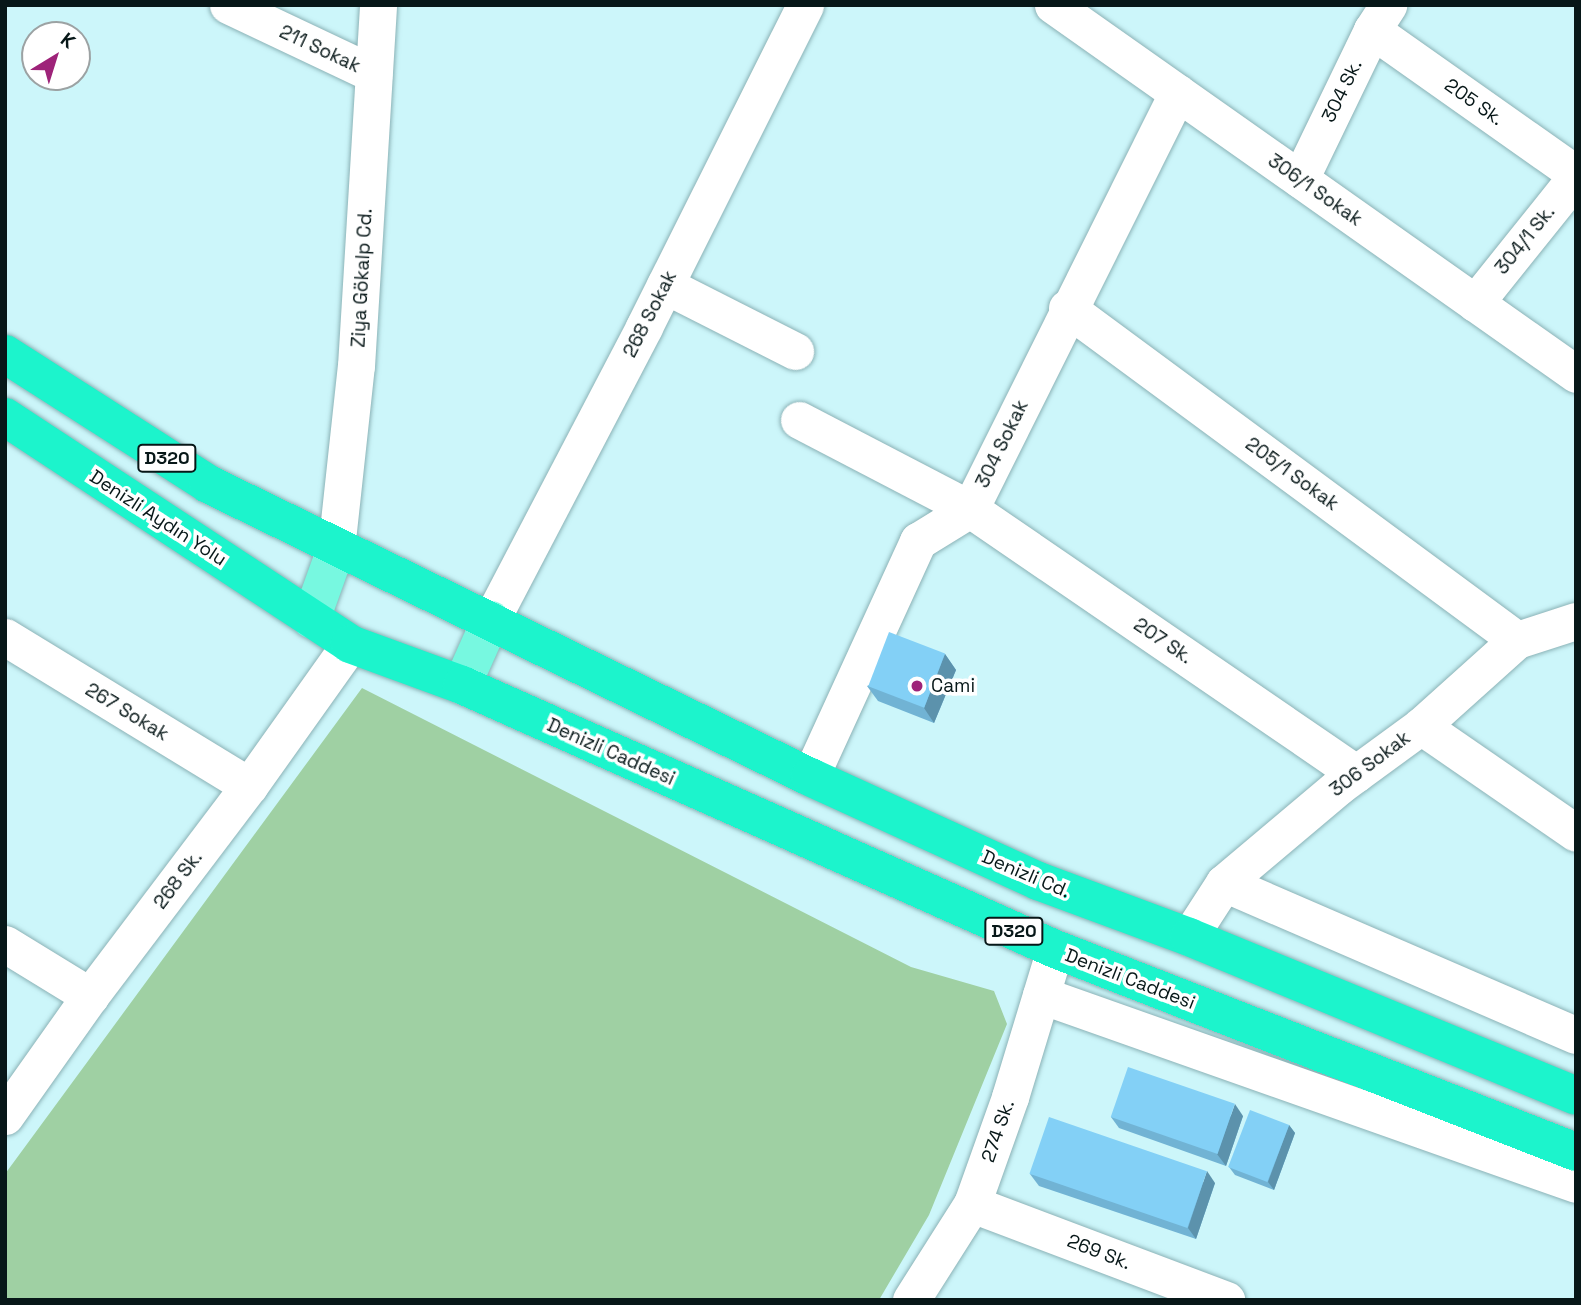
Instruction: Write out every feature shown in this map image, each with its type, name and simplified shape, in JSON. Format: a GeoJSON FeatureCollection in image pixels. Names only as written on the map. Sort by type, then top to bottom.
{"type":"FeatureCollection","features":[{"type":"Feature","properties":{"kind":"highway","name":"D320"},"geometry":{"type":"LineString","coordinates":[[5,354],[208,484],[336,549]]}},
{"type":"Feature","properties":{"kind":"highway","name":"Denizli Aydın Yolu"},"geometry":{"type":"LineString","coordinates":[[5,417],[350,643]]}},
{"type":"Feature","properties":{"kind":"highway","name":"Denizli Cd."},"geometry":{"type":"LineString","coordinates":[[336,549],[491,620],[810,777],[1038,881],[1189,937],[1576,1096]]}},
{"type":"Feature","properties":{"kind":"highway","name":"Denizli Caddesi"},"geometry":{"type":"LineString","coordinates":[[350,643],[462,685],[1055,949],[1576,1153]]}},
{"type":"Feature","properties":{"kind":"main road"},"geometry":{"type":"LineString","coordinates":[[311,619],[336,549]]}},
{"type":"Feature","properties":{"kind":"main road"},"geometry":{"type":"LineString","coordinates":[[462,685],[491,620]]}},
{"type":"Feature","properties":{"kind":"street","name":"211 Sokak"},"geometry":{"type":"LineString","coordinates":[[228,5],[374,75]]}},
{"type":"Feature","properties":{"kind":"street","name":"Ziya Gökalp Cd."},"geometry":{"type":"LineString","coordinates":[[336,549],[356,366],[378,5]]}},
{"type":"Feature","properties":{"kind":"street","name":"268 Sokak"},"geometry":{"type":"LineString","coordinates":[[491,620],[665,285],[805,5]]}},
{"type":"Feature","properties":{"kind":"street","name":"306/1 Sokak"},"geometry":{"type":"LineString","coordinates":[[1053,5],[1576,374]]}},
{"type":"Feature","properties":{"kind":"street","name":"205 Sk."},"geometry":{"type":"LineString","coordinates":[[1380,17],[1576,175]]}},
{"type":"Feature","properties":{"kind":"street","name":"304 Sk."},"geometry":{"type":"LineString","coordinates":[[1300,179],[1380,17]]}},
{"type":"Feature","properties":{"kind":"street","name":"304 Sokak"},"geometry":{"type":"LineString","coordinates":[[810,777],[918,541],[970,509],[1067,309],[1177,93]]}},
{"type":"Feature","properties":{"kind":"street","name":"304/1 Sk."},"geometry":{"type":"LineString","coordinates":[[1475,303],[1576,175]]}},
{"type":"Feature","properties":{"kind":"street"},"geometry":{"type":"LineString","coordinates":[[665,285],[795,351]]}},
{"type":"Feature","properties":{"kind":"street","name":"205/1 Sokak"},"geometry":{"type":"LineString","coordinates":[[1067,309],[1517,640]]}},
{"type":"Feature","properties":{"kind":"street","name":"207 Sk."},"geometry":{"type":"LineString","coordinates":[[799,420],[970,509],[1356,773]]}},
{"type":"Feature","properties":{"kind":"street","name":"306 Sokak"},"geometry":{"type":"LineString","coordinates":[[1189,937],[1224,883],[1356,773],[1421,726],[1517,640],[1576,621]]}},
{"type":"Feature","properties":{"kind":"street","name":"267 Sokak"},"geometry":{"type":"LineString","coordinates":[[5,637],[249,786]]}},
{"type":"Feature","properties":{"kind":"street","name":"268 Sk."},"geometry":{"type":"LineString","coordinates":[[5,1116],[90,996],[249,786],[350,643]]}},
{"type":"Feature","properties":{"kind":"street"},"geometry":{"type":"LineString","coordinates":[[1421,726],[1576,833]]}},
{"type":"Feature","properties":{"kind":"street"},"geometry":{"type":"LineString","coordinates":[[1224,883],[1576,1035]]}},
{"type":"Feature","properties":{"kind":"street"},"geometry":{"type":"LineString","coordinates":[[5,944],[90,996]]}},
{"type":"Feature","properties":{"kind":"street","name":"274 Sk."},"geometry":{"type":"LineString","coordinates":[[911,1300],[972,1204],[1055,949]]}},
{"type":"Feature","properties":{"kind":"street"},"geometry":{"type":"LineString","coordinates":[[1041,995],[1576,1184]]}},
{"type":"Feature","properties":{"kind":"street","name":"269 Sk."},"geometry":{"type":"LineString","coordinates":[[972,1204],[1226,1300]]}},
{"type":"Feature","properties":{"kind":"green space"},"geometry":{"type":"Polygon","coordinates":[[[362,688],[911,967],[994,991],[1007,1024],[929,1215],[879,1300],[5,1300],[5,1174],[362,688]]]}},
{"type":"Feature","properties":{"kind":"building","name":"Cami"},"geometry":{"type":"Polygon","coordinates":[[[889,632],[945,654],[924,708],[868,686],[889,632]]]}},
{"type":"Feature","properties":{"kind":"building"},"geometry":{"type":"Polygon","coordinates":[[[1128,1067],[1235,1104],[1218,1154],[1111,1117],[1128,1067]]]}},
{"type":"Feature","properties":{"kind":"building"},"geometry":{"type":"Polygon","coordinates":[[[1250,1110],[1289,1125],[1267,1182],[1228,1167],[1250,1110]]]}},
{"type":"Feature","properties":{"kind":"building"},"geometry":{"type":"Polygon","coordinates":[[[1049,1117],[1207,1171],[1187,1228],[1029,1174],[1049,1117]]]}},
{"type":"Feature","properties":{"kind":"place","name":"Cami"},"geometry":{"type":"Point","coordinates":[917,686]}}]}
